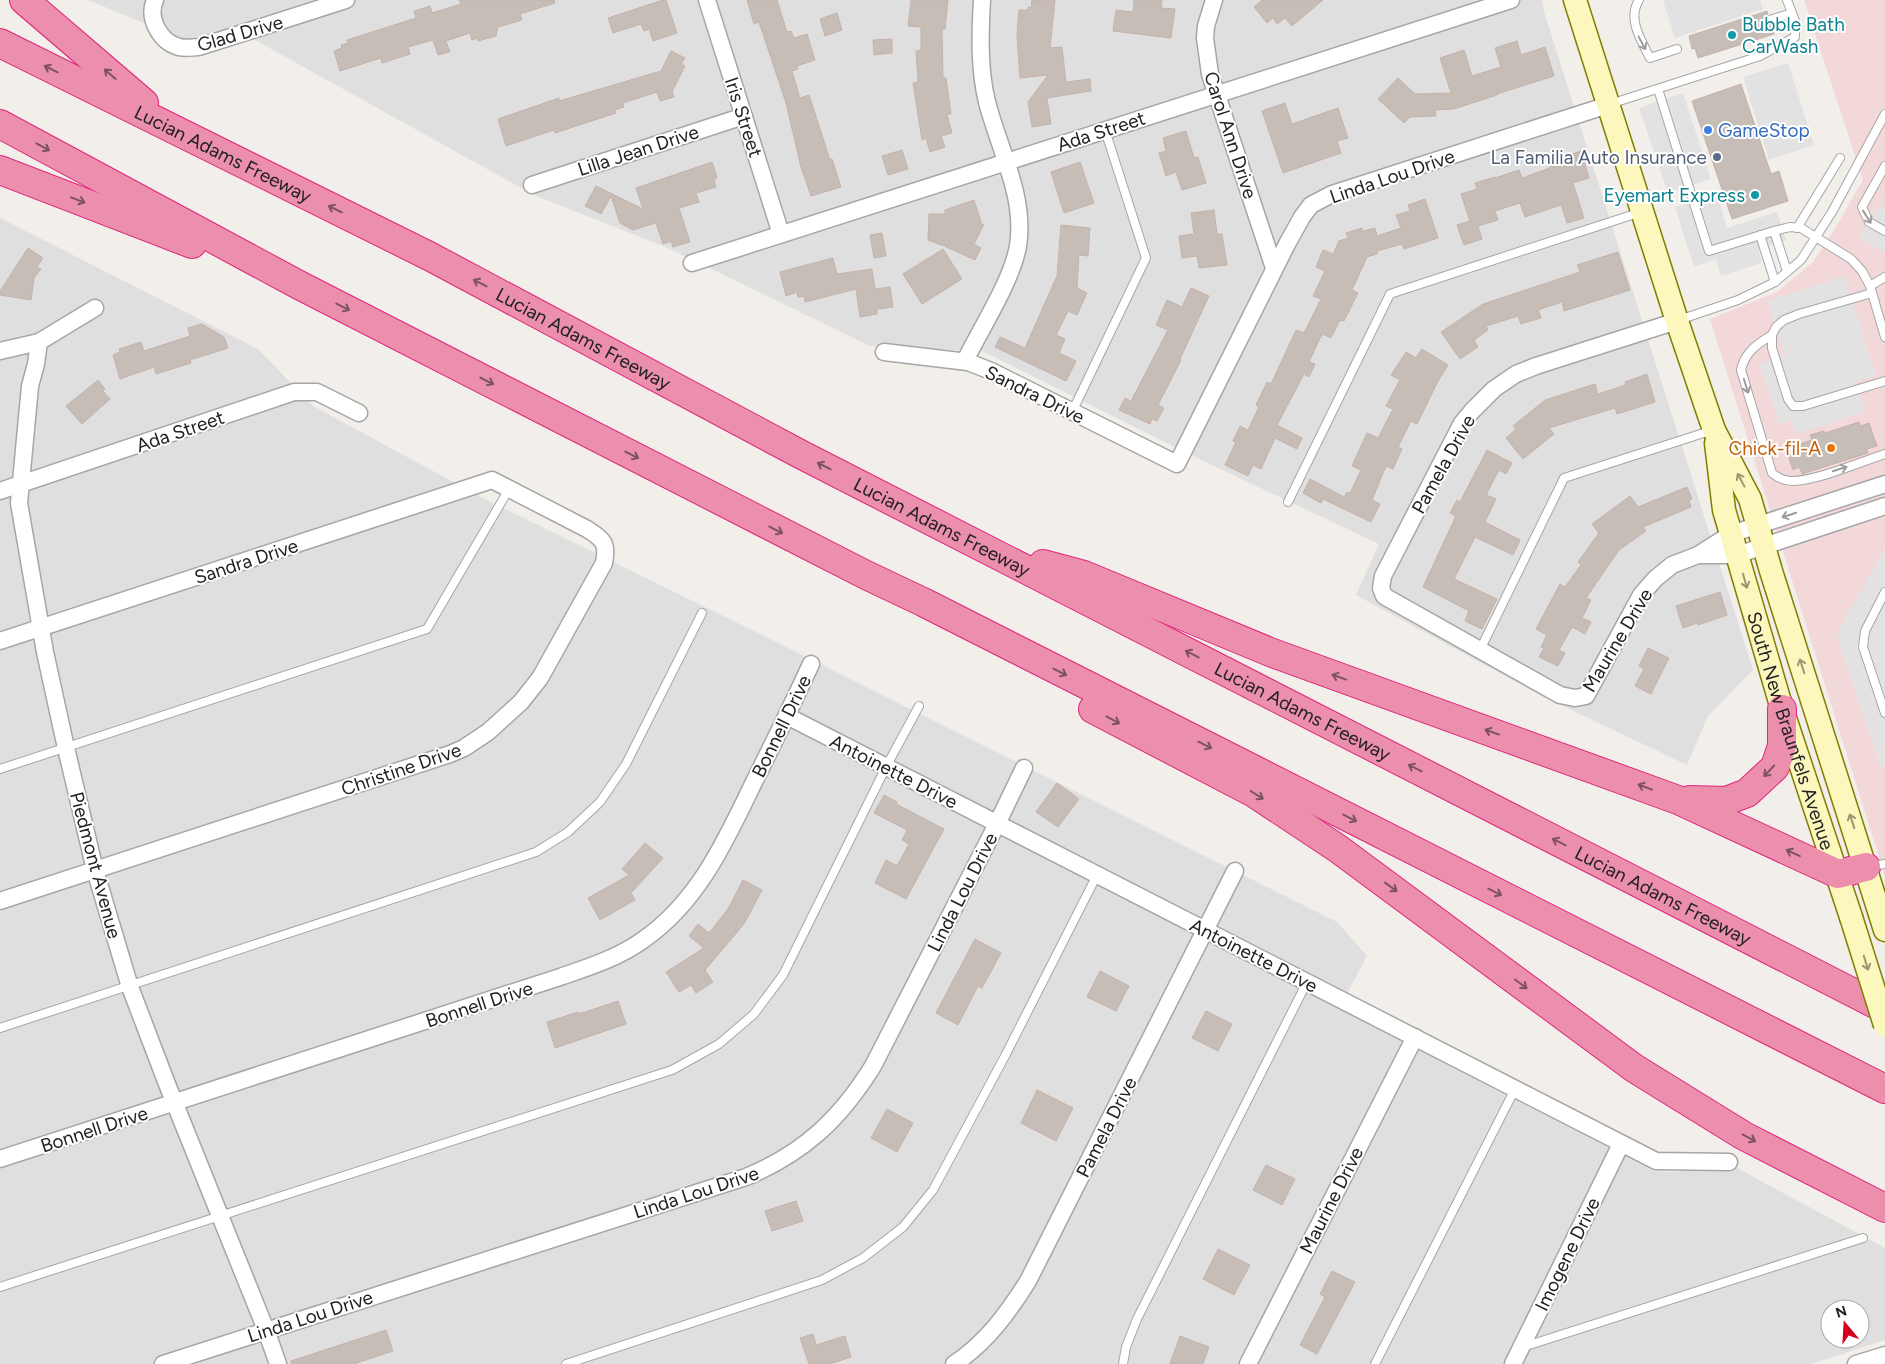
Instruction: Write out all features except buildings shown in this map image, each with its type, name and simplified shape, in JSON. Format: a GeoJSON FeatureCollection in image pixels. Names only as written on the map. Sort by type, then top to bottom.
{"type":"FeatureCollection","features":[{"type":"Feature","properties":{"kind":"highway"},"geometry":{"type":"LineString","coordinates":[[24,0],[173,129]]}},
{"type":"Feature","properties":{"kind":"highway","name":"Lucian Adams Freeway"},"geometry":{"type":"LineString","coordinates":[[0,43],[457,270],[802,455],[993,551],[1885,1009]]}},
{"type":"Feature","properties":{"kind":"highway"},"geometry":{"type":"LineString","coordinates":[[0,124],[299,285],[866,575],[923,602],[1885,1089]]}},
{"type":"Feature","properties":{"kind":"highway"},"geometry":{"type":"LineString","coordinates":[[0,170],[299,285]]}},
{"type":"Feature","properties":{"kind":"highway"},"geometry":{"type":"LineString","coordinates":[[993,551],[1084,575],[1270,652],[1678,800],[1838,874],[1876,865]]}},
{"type":"Feature","properties":{"kind":"highway"},"geometry":{"type":"LineString","coordinates":[[923,602],[1033,678],[1254,793],[1337,848],[1634,1068],[1744,1136],[1885,1208]]}},
{"type":"Feature","properties":{"kind":"highway"},"geometry":{"type":"LineString","coordinates":[[1678,800],[1726,801],[1747,793],[1774,767],[1782,746],[1782,709]]}},
{"type":"Feature","properties":{"kind":"highway"},"geometry":{"type":"LineString","coordinates":[[1743,936],[1885,996]]}},
{"type":"Feature","properties":{"kind":"main road","name":"South New Braunfels Avenue"},"geometry":{"type":"LineString","coordinates":[[1575,0],[1677,321],[1714,430],[1750,499],[1761,536],[1876,865],[1885,930]]}},
{"type":"Feature","properties":{"kind":"main road","name":"South New Braunfels Avenue"},"geometry":{"type":"LineString","coordinates":[[1714,430],[1724,510],[1782,709],[1838,874],[1885,1025]]}},
{"type":"Feature","properties":{"kind":"street","name":"Glad Drive"},"geometry":{"type":"LineString","coordinates":[[155,0],[153,18],[156,26],[164,38],[173,45],[182,48],[199,47],[346,0]]}},
{"type":"Feature","properties":{"kind":"street","name":"Iris Street"},"geometry":{"type":"LineString","coordinates":[[707,0],[781,234]]}},
{"type":"Feature","properties":{"kind":"street"},"geometry":{"type":"LineString","coordinates":[[968,362],[968,357],[1011,272],[1018,247],[1018,208],[1006,162],[986,100],[981,65],[980,28],[982,0]]}},
{"type":"Feature","properties":{"kind":"street","name":"Carol Ann Drive"},"geometry":{"type":"LineString","coordinates":[[1214,0],[1206,26],[1206,50],[1210,74],[1274,268]]}},
{"type":"Feature","properties":{"kind":"street","name":"Ada Street"},"geometry":{"type":"LineString","coordinates":[[692,263],[1511,0]]}},
{"type":"Feature","properties":{"kind":"street","name":"Linda Lou Drive"},"geometry":{"type":"LineString","coordinates":[[1177,464],[1274,268],[1302,217],[1311,205],[1332,194],[1608,105]]}},
{"type":"Feature","properties":{"kind":"street","name":"Lilla Jean Drive"},"geometry":{"type":"LineString","coordinates":[[532,185],[744,116]]}},
{"type":"Feature","properties":{"kind":"street"},"geometry":{"type":"LineString","coordinates":[[0,351],[39,342],[95,308]]}},
{"type":"Feature","properties":{"kind":"street","name":"Pamela Drive"},"geometry":{"type":"LineString","coordinates":[[1480,650],[1384,596],[1381,588],[1383,576],[1455,435],[1482,400],[1516,374],[1677,321]]}},
{"type":"Feature","properties":{"kind":"street","name":"Piedmont Avenue"},"geometry":{"type":"LineString","coordinates":[[39,342],[30,386],[19,503],[41,628],[66,748],[95,870],[130,986],[174,1103],[278,1364]]}},
{"type":"Feature","properties":{"kind":"street","name":"Sandra Drive"},"geometry":{"type":"LineString","coordinates":[[884,352],[968,362],[991,370],[1177,464]]}},
{"type":"Feature","properties":{"kind":"street","name":"Ada Street"},"geometry":{"type":"LineString","coordinates":[[0,491],[294,392],[317,392],[359,414]]}},
{"type":"Feature","properties":{"kind":"street","name":"Sandra Drive"},"geometry":{"type":"LineString","coordinates":[[0,641],[492,480]]}},
{"type":"Feature","properties":{"kind":"street","name":"Christine Drive"},"geometry":{"type":"LineString","coordinates":[[0,901],[450,754],[479,740],[521,702],[540,678],[604,563],[606,553],[605,544],[594,533],[492,480]]}},
{"type":"Feature","properties":{"kind":"street"},"geometry":{"type":"LineString","coordinates":[[1761,536],[1885,484]]}},
{"type":"Feature","properties":{"kind":"street"},"geometry":{"type":"LineString","coordinates":[[1761,536],[1885,506]]}},
{"type":"Feature","properties":{"kind":"street","name":"Maurine Drive"},"geometry":{"type":"LineString","coordinates":[[1480,650],[1560,695],[1575,698],[1586,696],[1641,595],[1655,579],[1672,565],[1698,555],[1731,534],[1761,536]]}},
{"type":"Feature","properties":{"kind":"street","name":"Maurine Drive"},"geometry":{"type":"LineString","coordinates":[[1698,555],[1737,555],[1761,536]]}},
{"type":"Feature","properties":{"kind":"street","name":"Bonnell Drive"},"geometry":{"type":"LineString","coordinates":[[0,1159],[583,969],[621,954],[643,941],[682,907],[726,839],[811,664]]}},
{"type":"Feature","properties":{"kind":"street","name":"Antoinette Drive"},"geometry":{"type":"LineString","coordinates":[[787,716],[1656,1161],[1729,1162]]}},
{"type":"Feature","properties":{"kind":"street","name":"Linda Lou Drive"},"geometry":{"type":"LineString","coordinates":[[164,1364],[746,1177],[780,1161],[806,1145],[839,1114],[858,1090],[873,1066],[1024,768]]}},
{"type":"Feature","properties":{"kind":"street","name":"Pamela Drive"},"geometry":{"type":"LineString","coordinates":[[960,1362],[1000,1323],[1028,1281],[1235,871]]}},
{"type":"Feature","properties":{"kind":"street","name":"Maurine Drive"},"geometry":{"type":"LineString","coordinates":[[1248,1364],[1415,1037]]}},
{"type":"Feature","properties":{"kind":"street","name":"Imogene Drive"},"geometry":{"type":"LineString","coordinates":[[1513,1364],[1622,1144]]}},
{"type":"Feature","properties":{"kind":"street"},"geometry":{"type":"LineString","coordinates":[[1856,1364],[1885,1355]]}},
{"type":"Feature","properties":{"kind":"lane"},"geometry":{"type":"LineString","coordinates":[[1638,0],[1633,8],[1637,33],[1650,58],[1677,49]]}},
{"type":"Feature","properties":{"kind":"lane"},"geometry":{"type":"LineString","coordinates":[[1608,105],[1760,56],[1795,37],[1795,21],[1787,0]]}},
{"type":"Feature","properties":{"kind":"lane"},"geometry":{"type":"LineString","coordinates":[[1770,20],[1792,13]]}},
{"type":"Feature","properties":{"kind":"lane"},"geometry":{"type":"LineString","coordinates":[[1658,90],[1709,251],[1790,227],[1797,228],[1816,237],[1851,259],[1862,271],[1871,290],[1885,337]]}},
{"type":"Feature","properties":{"kind":"lane"},"geometry":{"type":"LineString","coordinates":[[1677,321],[1738,300],[1775,282],[1801,260],[1832,212],[1885,114]]}},
{"type":"Feature","properties":{"kind":"lane"},"geometry":{"type":"LineString","coordinates":[[1072,412],[1146,258],[1105,130]]}},
{"type":"Feature","properties":{"kind":"lane"},"geometry":{"type":"LineString","coordinates":[[1797,228],[1840,158]]}},
{"type":"Feature","properties":{"kind":"lane"},"geometry":{"type":"LineString","coordinates":[[1885,166],[1862,208],[1868,222],[1885,231]]}},
{"type":"Feature","properties":{"kind":"lane"},"geometry":{"type":"LineString","coordinates":[[1288,502],[1390,294],[1642,212]]}},
{"type":"Feature","properties":{"kind":"lane"},"geometry":{"type":"LineString","coordinates":[[1774,231],[1787,272]]}},
{"type":"Feature","properties":{"kind":"lane"},"geometry":{"type":"LineString","coordinates":[[1760,235],[1775,282]]}},
{"type":"Feature","properties":{"kind":"lane"},"geometry":{"type":"LineString","coordinates":[[1885,277],[1871,290],[1792,317],[1776,327],[1772,335],[1772,348],[1788,399],[1793,406],[1803,406],[1885,381]]}},
{"type":"Feature","properties":{"kind":"lane"},"geometry":{"type":"LineString","coordinates":[[1772,335],[1756,344],[1743,360],[1741,370],[1772,473],[1779,479],[1792,481],[1810,478],[1885,454]]}},
{"type":"Feature","properties":{"kind":"lane"},"geometry":{"type":"LineString","coordinates":[[1480,650],[1564,478],[1714,430]]}},
{"type":"Feature","properties":{"kind":"lane"},"geometry":{"type":"LineString","coordinates":[[0,769],[427,629],[509,489]]}},
{"type":"Feature","properties":{"kind":"lane"},"geometry":{"type":"LineString","coordinates":[[1885,592],[1865,631],[1863,647],[1885,714]]}},
{"type":"Feature","properties":{"kind":"lane"},"geometry":{"type":"LineString","coordinates":[[0,1028],[536,852],[568,832],[600,802],[626,764],[702,613]]}},
{"type":"Feature","properties":{"kind":"lane"},"geometry":{"type":"LineString","coordinates":[[0,1287],[672,1070],[719,1044],[754,1014],[783,975],[886,767],[919,706]]}},
{"type":"Feature","properties":{"kind":"lane"},"geometry":{"type":"LineString","coordinates":[[566,1364],[822,1280],[863,1258],[903,1227],[933,1190],[1005,1056],[1097,875]]}},
{"type":"Feature","properties":{"kind":"lane"},"geometry":{"type":"LineString","coordinates":[[1123,1364],[1126,1347],[1137,1319],[1307,982]]}},
{"type":"Feature","properties":{"kind":"lane"},"geometry":{"type":"LineString","coordinates":[[1375,1364],[1514,1089]]}},
{"type":"Feature","properties":{"kind":"lane"},"geometry":{"type":"LineString","coordinates":[[1522,1347],[1863,1238]]}},
{"type":"Feature","properties":{"kind":"shaded area"},"geometry":{"type":"Polygon","coordinates":[[[88,0],[1542,0],[1544,12],[1753,670],[1708,716],[1687,765],[1546,698],[1356,595],[1379,544],[1193,456],[982,351],[870,346],[668,248],[534,195],[255,40],[185,40],[88,0]]]}},
{"type":"Feature","properties":{"kind":"shaded area"},"geometry":{"type":"Polygon","coordinates":[[[1663,0],[1760,0],[1763,9],[1675,38],[1663,0]]]}},
{"type":"Feature","properties":{"kind":"shaded area"},"geometry":{"type":"Polygon","coordinates":[[[1804,0],[1885,0],[1885,876],[1710,319],[1777,292],[1813,262],[1863,180],[1804,0]]]}},
{"type":"Feature","properties":{"kind":"shaded area"},"geometry":{"type":"Polygon","coordinates":[[[1788,63],[1814,145],[1769,160],[1743,77],[1788,63]]]}},
{"type":"Feature","properties":{"kind":"shaded area"},"geometry":{"type":"Polygon","coordinates":[[[1683,93],[1711,179],[1668,193],[1639,108],[1683,93]]]}},
{"type":"Feature","properties":{"kind":"shaded area"},"geometry":{"type":"Polygon","coordinates":[[[1717,194],[1727,228],[1777,212],[1786,240],[1758,249],[1762,263],[1721,276],[1716,259],[1694,267],[1675,207],[1717,194]]]}},
{"type":"Feature","properties":{"kind":"shaded area"},"geometry":{"type":"Polygon","coordinates":[[[1880,205],[1885,209],[1885,253],[1859,238],[1880,205]]]}},
{"type":"Feature","properties":{"kind":"shaded area"},"geometry":{"type":"Polygon","coordinates":[[[0,218],[258,349],[313,406],[481,497],[1337,922],[1367,956],[1339,1008],[1653,1171],[1672,1172],[1735,1167],[1885,1248],[1885,1340],[1870,1345],[1870,1299],[1820,1299],[1820,1349],[1857,1349],[1811,1364],[0,1364],[0,218]]]}},
{"type":"Feature","properties":{"kind":"shaded area"},"geometry":{"type":"Polygon","coordinates":[[[1844,276],[1876,376],[1856,382],[1865,412],[1796,434],[1792,420],[1779,424],[1759,365],[1785,356],[1767,301],[1844,276]]]}},
{"type":"Feature","properties":{"kind":"shaded area"},"geometry":{"type":"Polygon","coordinates":[[[1885,548],[1885,766],[1881,768],[1838,640],[1839,630],[1885,548]]]}},
{"type":"Feature","properties":{"kind":"place","name":"Bubble Bath CarWash"},"geometry":{"type":"Point","coordinates":[1732,35]}},
{"type":"Feature","properties":{"kind":"place","name":"GameStop"},"geometry":{"type":"Point","coordinates":[1708,130]}},
{"type":"Feature","properties":{"kind":"place","name":"La Familia Auto Insurance"},"geometry":{"type":"Point","coordinates":[1717,157]}},
{"type":"Feature","properties":{"kind":"place","name":"Eyemart Express"},"geometry":{"type":"Point","coordinates":[1755,195]}},
{"type":"Feature","properties":{"kind":"place","name":"Chick-fil-A"},"geometry":{"type":"Point","coordinates":[1831,448]}}]}
